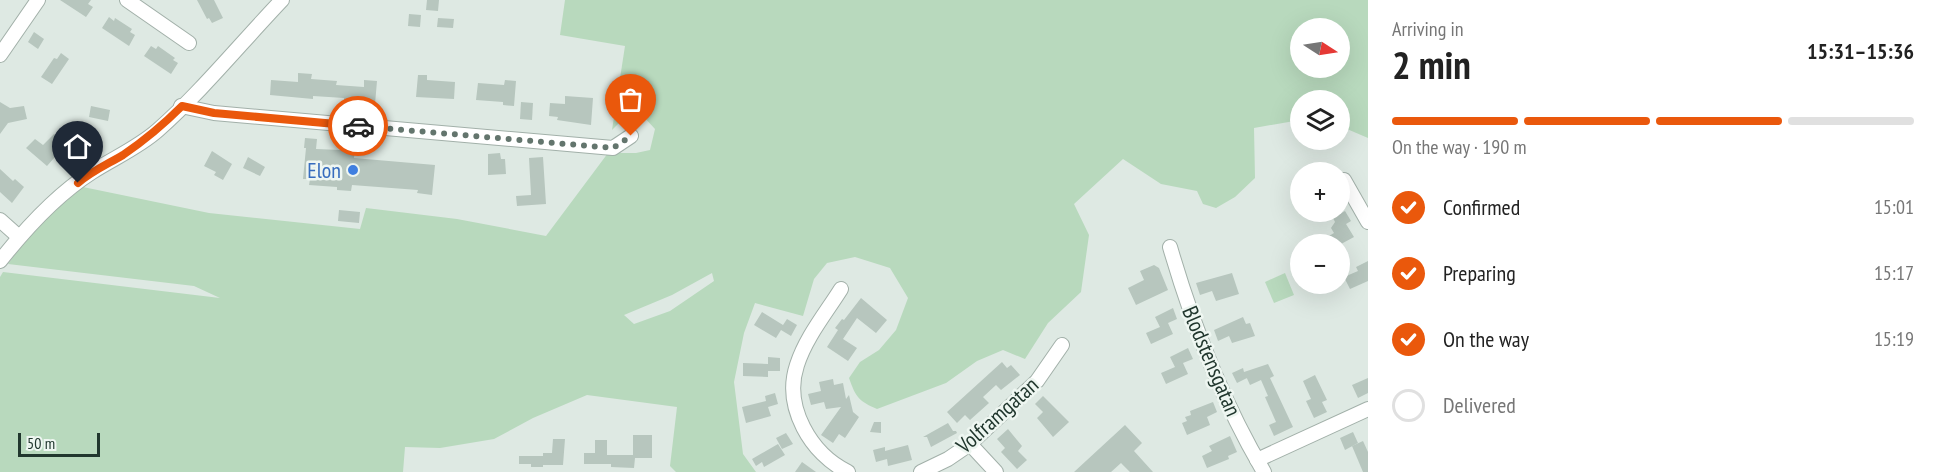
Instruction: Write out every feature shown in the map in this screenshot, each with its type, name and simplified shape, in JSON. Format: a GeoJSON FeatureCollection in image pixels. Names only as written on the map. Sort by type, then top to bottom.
{"type":"FeatureCollection","features":[{"type":"Feature","properties":{"kind":"street"},"geometry":{"type":"LineString","coordinates":[[0,55],[38,0]]}},
{"type":"Feature","properties":{"kind":"street"},"geometry":{"type":"LineString","coordinates":[[127,0],[189,43]]}},
{"type":"Feature","properties":{"kind":"street"},"geometry":{"type":"LineString","coordinates":[[0,261],[19,237],[53,203],[91,172],[121,156],[157,131],[282,0]]}},
{"type":"Feature","properties":{"kind":"street"},"geometry":{"type":"LineString","coordinates":[[182,106],[214,113],[613,148],[631,136]]}},
{"type":"Feature","properties":{"kind":"street"},"geometry":{"type":"LineString","coordinates":[[1350,190],[1368,222]]}},
{"type":"Feature","properties":{"kind":"street"},"geometry":{"type":"LineString","coordinates":[[0,220],[19,237]]}},
{"type":"Feature","properties":{"kind":"street","name":"Blodstensgatan"},"geometry":{"type":"LineString","coordinates":[[1170,247],[1206,357],[1261,466]]}},
{"type":"Feature","properties":{"kind":"street"},"geometry":{"type":"LineString","coordinates":[[841,289],[806,344],[796,366],[794,389],[796,406],[804,429],[833,465],[848,472]]}},
{"type":"Feature","properties":{"kind":"street","name":"Volframgatan"},"geometry":{"type":"LineString","coordinates":[[921,472],[948,459],[970,444],[1037,381],[1062,345]]}},
{"type":"Feature","properties":{"kind":"street"},"geometry":{"type":"LineString","coordinates":[[1261,466],[1368,409]]}},
{"type":"Feature","properties":{"kind":"street"},"geometry":{"type":"LineString","coordinates":[[970,444],[996,472]]}},
{"type":"Feature","properties":{"kind":"green space"},"geometry":{"type":"Polygon","coordinates":[[[565,0],[1368,0],[1368,138],[1350,130],[1350,90],[1290,90],[1290,122],[1254,128],[1255,178],[1235,197],[1216,208],[1203,204],[1197,191],[1161,184],[1123,159],[1074,204],[1089,235],[1081,292],[1048,323],[1025,359],[1003,350],[977,361],[946,383],[877,409],[859,398],[849,378],[860,362],[879,350],[896,330],[908,298],[890,268],[855,257],[827,263],[814,279],[803,316],[755,303],[744,333],[734,382],[743,454],[756,472],[676,472],[670,466],[677,407],[587,395],[533,418],[494,439],[440,448],[405,447],[403,472],[0,472],[0,277],[3,272],[220,298],[194,286],[8,264],[35,227],[83,187],[209,213],[360,229],[366,208],[457,219],[546,236],[608,153],[636,153],[650,150],[655,129],[642,115],[630,112],[612,130],[625,46],[560,35],[565,0]],[[712,273],[672,295],[624,315],[634,324],[670,311],[714,281],[712,273]]]}},
{"type":"Feature","properties":{"kind":"green space"},"geometry":{"type":"Polygon","coordinates":[[[1285,273],[1290,285],[1290,294],[1294,295],[1274,303],[1265,282],[1285,273]]]}},
{"type":"Feature","properties":{"kind":"building"},"geometry":{"type":"Polygon","coordinates":[[[60,0],[91,0],[88,4],[93,7],[86,17],[60,0]]]}},
{"type":"Feature","properties":{"kind":"building"},"geometry":{"type":"Polygon","coordinates":[[[197,0],[214,0],[223,18],[212,23],[209,18],[207,19],[197,0]]]}},
{"type":"Feature","properties":{"kind":"building"},"geometry":{"type":"Polygon","coordinates":[[[427,0],[439,0],[438,11],[426,10],[427,0]]]}},
{"type":"Feature","properties":{"kind":"building"},"geometry":{"type":"Polygon","coordinates":[[[409,14],[421,15],[420,27],[408,26],[409,14]]]}},
{"type":"Feature","properties":{"kind":"building"},"geometry":{"type":"Polygon","coordinates":[[[109,17],[114,21],[115,18],[132,29],[130,32],[135,35],[129,46],[102,28],[109,17]]]}},
{"type":"Feature","properties":{"kind":"building"},"geometry":{"type":"Polygon","coordinates":[[[438,18],[454,19],[453,28],[437,27],[438,18]]]}},
{"type":"Feature","properties":{"kind":"building"},"geometry":{"type":"Polygon","coordinates":[[[34,32],[44,39],[38,49],[28,42],[34,32]]]}},
{"type":"Feature","properties":{"kind":"building"},"geometry":{"type":"Polygon","coordinates":[[[151,46],[156,49],[158,46],[175,58],[173,60],[178,63],[171,74],[144,56],[151,46]]]}},
{"type":"Feature","properties":{"kind":"building"},"geometry":{"type":"Polygon","coordinates":[[[61,53],[69,59],[52,84],[41,77],[54,58],[57,59],[61,53]]]}},
{"type":"Feature","properties":{"kind":"building"},"geometry":{"type":"Polygon","coordinates":[[[298,73],[312,74],[311,79],[337,81],[336,85],[364,87],[364,80],[377,81],[375,104],[344,102],[344,98],[313,96],[313,99],[270,95],[271,80],[298,82],[298,73]]]}},
{"type":"Feature","properties":{"kind":"building"},"geometry":{"type":"Polygon","coordinates":[[[418,75],[427,75],[427,80],[455,82],[454,99],[416,97],[418,75]]]}},
{"type":"Feature","properties":{"kind":"building"},"geometry":{"type":"Polygon","coordinates":[[[505,80],[516,81],[514,106],[503,105],[503,102],[476,100],[478,83],[504,85],[505,80]]]}},
{"type":"Feature","properties":{"kind":"building"},"geometry":{"type":"Polygon","coordinates":[[[565,96],[593,98],[591,125],[557,120],[558,117],[549,116],[550,103],[565,104],[565,96]]]}},
{"type":"Feature","properties":{"kind":"building"},"geometry":{"type":"Polygon","coordinates":[[[0,102],[10,108],[24,106],[27,119],[8,123],[0,134],[0,102]]]}},
{"type":"Feature","properties":{"kind":"building"},"geometry":{"type":"Polygon","coordinates":[[[521,102],[533,103],[532,120],[520,119],[521,102]]]}},
{"type":"Feature","properties":{"kind":"building"},"geometry":{"type":"Polygon","coordinates":[[[91,106],[110,110],[108,121],[89,117],[91,106]]]}},
{"type":"Feature","properties":{"kind":"building"},"geometry":{"type":"Polygon","coordinates":[[[54,134],[69,141],[47,166],[26,148],[35,139],[43,145],[54,134]]]}},
{"type":"Feature","properties":{"kind":"building"},"geometry":{"type":"Polygon","coordinates":[[[305,138],[317,139],[316,149],[355,148],[354,158],[435,165],[432,195],[417,193],[418,190],[352,185],[351,191],[337,190],[337,187],[309,185],[310,179],[303,179],[305,138]]]}},
{"type":"Feature","properties":{"kind":"building"},"geometry":{"type":"Polygon","coordinates":[[[212,151],[232,164],[223,180],[214,175],[216,172],[204,166],[212,151]]]}},
{"type":"Feature","properties":{"kind":"building"},"geometry":{"type":"Polygon","coordinates":[[[500,153],[501,159],[505,159],[506,174],[488,175],[488,154],[500,153]]]}},
{"type":"Feature","properties":{"kind":"building"},"geometry":{"type":"Polygon","coordinates":[[[248,157],[265,167],[260,176],[243,168],[248,157]]]}},
{"type":"Feature","properties":{"kind":"building"},"geometry":{"type":"Polygon","coordinates":[[[543,157],[546,204],[517,206],[516,196],[531,195],[529,158],[543,157]]]}},
{"type":"Feature","properties":{"kind":"building"},"geometry":{"type":"Polygon","coordinates":[[[0,169],[24,187],[12,203],[0,192],[0,169]]]}},
{"type":"Feature","properties":{"kind":"building"},"geometry":{"type":"Polygon","coordinates":[[[339,210],[360,212],[359,223],[338,221],[339,210]]]}},
{"type":"Feature","properties":{"kind":"building"},"geometry":{"type":"Polygon","coordinates":[[[1335,222],[1349,222],[1346,224],[1354,237],[1350,239],[1350,234],[1332,234],[1334,233],[1331,228],[1335,222]]]}},
{"type":"Feature","properties":{"kind":"building"},"geometry":{"type":"Polygon","coordinates":[[[1368,261],[1368,281],[1350,289],[1350,274],[1358,271],[1356,267],[1368,261]]]}},
{"type":"Feature","properties":{"kind":"building"},"geometry":{"type":"Polygon","coordinates":[[[1154,265],[1159,268],[1168,290],[1136,305],[1128,288],[1144,280],[1140,271],[1154,265]]]}},
{"type":"Feature","properties":{"kind":"building"},"geometry":{"type":"Polygon","coordinates":[[[1232,273],[1239,294],[1216,301],[1212,291],[1200,295],[1196,283],[1232,273]]]}},
{"type":"Feature","properties":{"kind":"building"},"geometry":{"type":"Polygon","coordinates":[[[861,298],[887,320],[876,333],[857,318],[843,339],[857,348],[848,361],[827,347],[838,330],[835,328],[861,298]]]}},
{"type":"Feature","properties":{"kind":"building"},"geometry":{"type":"Polygon","coordinates":[[[1173,308],[1177,319],[1168,323],[1173,334],[1151,344],[1146,333],[1160,327],[1155,317],[1173,308]]]}},
{"type":"Feature","properties":{"kind":"building"},"geometry":{"type":"Polygon","coordinates":[[[762,312],[783,325],[787,319],[797,325],[791,336],[781,330],[776,338],[754,325],[762,312]]]}},
{"type":"Feature","properties":{"kind":"building"},"geometry":{"type":"Polygon","coordinates":[[[1243,317],[1246,324],[1250,323],[1255,336],[1232,343],[1229,336],[1218,341],[1214,330],[1243,317]]]}},
{"type":"Feature","properties":{"kind":"building"},"geometry":{"type":"Polygon","coordinates":[[[1188,348],[1193,359],[1183,363],[1188,374],[1166,384],[1161,373],[1175,367],[1170,357],[1188,348]]]}},
{"type":"Feature","properties":{"kind":"building"},"geometry":{"type":"Polygon","coordinates":[[[768,357],[780,358],[780,371],[768,371],[768,377],[743,376],[743,363],[768,364],[768,357]]]}},
{"type":"Feature","properties":{"kind":"building"},"geometry":{"type":"Polygon","coordinates":[[[1002,362],[1007,368],[1011,365],[1020,375],[1001,390],[996,385],[983,397],[989,403],[970,420],[965,415],[957,423],[947,412],[1002,362]]]}},
{"type":"Feature","properties":{"kind":"building"},"geometry":{"type":"Polygon","coordinates":[[[1268,364],[1274,376],[1270,378],[1293,427],[1274,436],[1269,425],[1276,422],[1265,397],[1268,396],[1261,380],[1250,385],[1247,378],[1237,383],[1232,373],[1243,368],[1244,372],[1268,364]]]}},
{"type":"Feature","properties":{"kind":"building"},"geometry":{"type":"Polygon","coordinates":[[[1315,375],[1327,400],[1322,402],[1327,412],[1314,418],[1306,401],[1311,399],[1303,381],[1315,375]]]}},
{"type":"Feature","properties":{"kind":"building"},"geometry":{"type":"Polygon","coordinates":[[[1368,378],[1368,393],[1358,398],[1352,385],[1368,378]]]}},
{"type":"Feature","properties":{"kind":"building"},"geometry":{"type":"Polygon","coordinates":[[[833,379],[834,385],[843,383],[846,399],[849,395],[853,412],[859,417],[845,438],[839,434],[833,443],[821,435],[841,407],[826,409],[824,402],[811,405],[808,394],[821,391],[819,382],[833,379]]]}},
{"type":"Feature","properties":{"kind":"building"},"geometry":{"type":"Polygon","coordinates":[[[775,393],[778,404],[768,407],[771,416],[746,423],[742,407],[766,401],[765,396],[775,393]]]}},
{"type":"Feature","properties":{"kind":"building"},"geometry":{"type":"Polygon","coordinates":[[[1043,396],[1069,422],[1053,437],[1037,418],[1043,412],[1035,404],[1043,396]]]}},
{"type":"Feature","properties":{"kind":"building"},"geometry":{"type":"Polygon","coordinates":[[[1213,402],[1217,412],[1207,417],[1210,425],[1187,435],[1182,423],[1187,421],[1185,417],[1191,415],[1190,411],[1213,402]]]}},
{"type":"Feature","properties":{"kind":"building"},"geometry":{"type":"Polygon","coordinates":[[[874,422],[881,422],[881,433],[870,432],[874,422]]]}},
{"type":"Feature","properties":{"kind":"building"},"geometry":{"type":"Polygon","coordinates":[[[948,423],[957,433],[931,447],[927,437],[923,437],[948,423]]]}},
{"type":"Feature","properties":{"kind":"building"},"geometry":{"type":"Polygon","coordinates":[[[1125,425],[1142,443],[1134,451],[1153,472],[1130,472],[1121,463],[1111,472],[1074,472],[1125,425]]]}},
{"type":"Feature","properties":{"kind":"building"},"geometry":{"type":"Polygon","coordinates":[[[1008,429],[1022,446],[1018,451],[1027,460],[1017,469],[1001,452],[1005,448],[997,439],[1008,429]]]}},
{"type":"Feature","properties":{"kind":"building"},"geometry":{"type":"Polygon","coordinates":[[[1353,432],[1358,443],[1345,450],[1340,438],[1353,432]]]}},
{"type":"Feature","properties":{"kind":"building"},"geometry":{"type":"Polygon","coordinates":[[[786,433],[793,444],[782,449],[776,438],[786,433]]]}},
{"type":"Feature","properties":{"kind":"building"},"geometry":{"type":"Polygon","coordinates":[[[633,435],[652,435],[652,458],[635,458],[634,468],[611,467],[611,464],[584,464],[584,453],[595,453],[595,440],[607,440],[607,455],[633,455],[633,435]]]}},
{"type":"Feature","properties":{"kind":"building"},"geometry":{"type":"Polygon","coordinates":[[[1230,436],[1237,452],[1228,456],[1229,459],[1207,468],[1202,456],[1212,451],[1209,446],[1230,436]]]}},
{"type":"Feature","properties":{"kind":"building"},"geometry":{"type":"Polygon","coordinates":[[[553,439],[565,439],[563,465],[531,467],[531,464],[519,464],[519,456],[543,456],[543,453],[552,453],[553,439]]]}},
{"type":"Feature","properties":{"kind":"building"},"geometry":{"type":"Polygon","coordinates":[[[1363,441],[1368,452],[1368,472],[1363,472],[1352,446],[1363,441]]]}},
{"type":"Feature","properties":{"kind":"building"},"geometry":{"type":"Polygon","coordinates":[[[778,444],[785,455],[764,467],[762,462],[756,466],[752,459],[778,444]]]}},
{"type":"Feature","properties":{"kind":"building"},"geometry":{"type":"Polygon","coordinates":[[[908,445],[912,460],[888,466],[887,459],[876,462],[873,450],[885,447],[885,451],[908,445]]]}},
{"type":"Feature","properties":{"kind":"building"},"geometry":{"type":"Polygon","coordinates":[[[802,462],[816,472],[795,472],[802,462]]]}},
{"type":"Feature","properties":{"kind":"way so far"},"geometry":{"type":"LineString","coordinates":[[358,126],[613,148],[631,136]]}},
{"type":"Feature","properties":{"kind":"place","name":"Elon"},"geometry":{"type":"Point","coordinates":[353,170]}},
{"type":"Feature","properties":{"kind":"route"},"geometry":{"type":"LineString","coordinates":[[78,183],[91,172],[121,156],[157,131],[182,106],[214,113],[358,126]]}}]}
